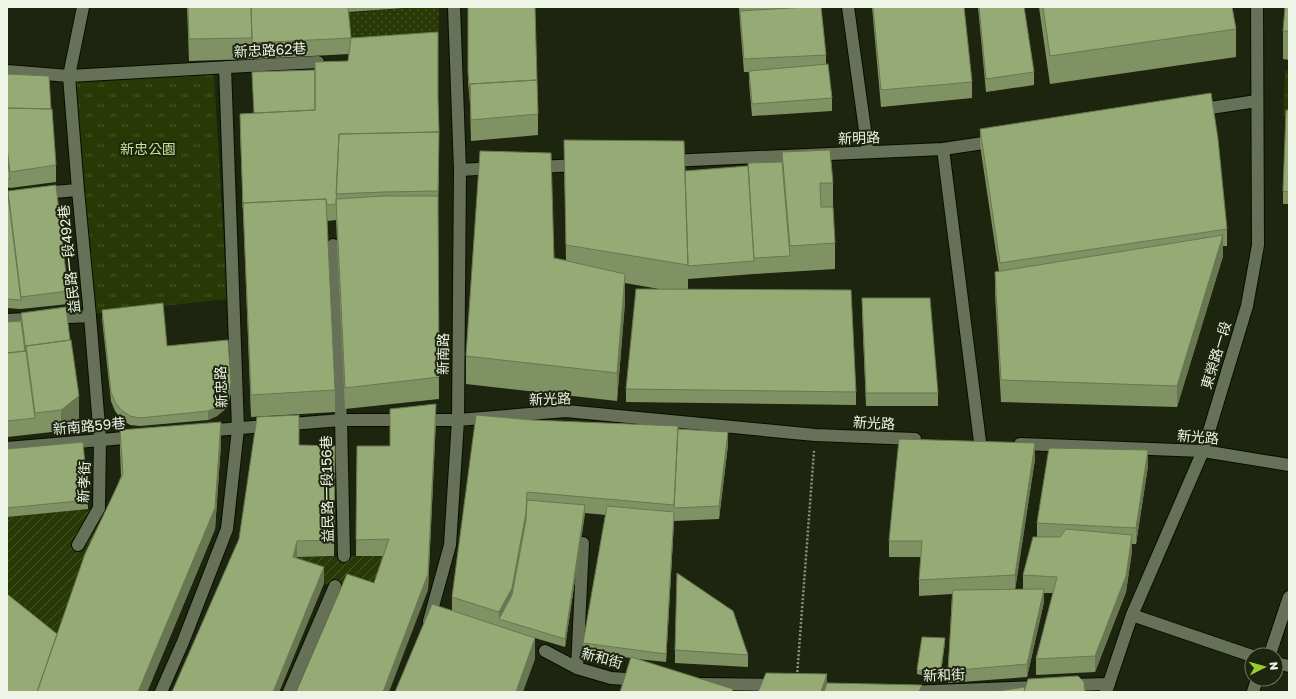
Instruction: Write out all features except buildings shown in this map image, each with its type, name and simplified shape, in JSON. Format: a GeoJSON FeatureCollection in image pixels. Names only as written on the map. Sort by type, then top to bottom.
{"type":"FeatureCollection","features":[{"type":"Feature","properties":{"kind":"street","name":"益民路一段492巷"},"geometry":{"type":"LineString","coordinates":[[83,7],[69,76],[100,439]]}},
{"type":"Feature","properties":{"kind":"street","name":"新南路"},"geometry":{"type":"LineString","coordinates":[[423,635],[429,621],[450,545],[458,420],[460,170],[454,7]]}},
{"type":"Feature","properties":{"kind":"street"},"geometry":{"type":"LineString","coordinates":[[848,7],[868,152]]}},
{"type":"Feature","properties":{"kind":"street","name":"東榮路一段"},"geometry":{"type":"LineString","coordinates":[[1108,688],[1132,616],[1203,450],[1247,306],[1258,245],[1257,7]]}},
{"type":"Feature","properties":{"kind":"street","name":"新忠路62巷"},"geometry":{"type":"LineString","coordinates":[[224,67],[318,62]]}},
{"type":"Feature","properties":{"kind":"street"},"geometry":{"type":"LineString","coordinates":[[7,71],[69,76],[224,67]]}},
{"type":"Feature","properties":{"kind":"street","name":"新忠路"},"geometry":{"type":"LineString","coordinates":[[161,692],[183,642],[227,529],[238,429],[224,67]]}},
{"type":"Feature","properties":{"kind":"street"},"geometry":{"type":"LineString","coordinates":[[1186,112],[1257,101]]}},
{"type":"Feature","properties":{"kind":"street","name":"新明路"},"geometry":{"type":"LineString","coordinates":[[656,161],[943,149],[1006,139]]}},
{"type":"Feature","properties":{"kind":"street"},"geometry":{"type":"LineString","coordinates":[[943,149],[980,442]]}},
{"type":"Feature","properties":{"kind":"street"},"geometry":{"type":"LineString","coordinates":[[523,167],[594,164]]}},
{"type":"Feature","properties":{"kind":"street"},"geometry":{"type":"LineString","coordinates":[[460,170],[507,168]]}},
{"type":"Feature","properties":{"kind":"street"},"geometry":{"type":"LineString","coordinates":[[31,194],[78,190]]}},
{"type":"Feature","properties":{"kind":"street"},"geometry":{"type":"LineString","coordinates":[[333,245],[341,420]]}},
{"type":"Feature","properties":{"kind":"street"},"geometry":{"type":"LineString","coordinates":[[7,320],[90,316]]}},
{"type":"Feature","properties":{"kind":"street","name":"新光路"},"geometry":{"type":"LineString","coordinates":[[458,420],[566,412],[815,435],[925,440]]}},
{"type":"Feature","properties":{"kind":"street"},"geometry":{"type":"LineString","coordinates":[[192,432],[341,420],[458,420]]}},
{"type":"Feature","properties":{"kind":"street","name":"益民路一段156巷"},"geometry":{"type":"LineString","coordinates":[[341,420],[344,556]]}},
{"type":"Feature","properties":{"kind":"street","name":"新南路59巷"},"geometry":{"type":"LineString","coordinates":[[7,448],[146,436]]}},
{"type":"Feature","properties":{"kind":"street","name":"新孝街"},"geometry":{"type":"LineString","coordinates":[[78,545],[99,508],[100,439]]}},
{"type":"Feature","properties":{"kind":"street","name":"新光路"},"geometry":{"type":"LineString","coordinates":[[1012,444],[1203,450],[1289,465]]}},
{"type":"Feature","properties":{"kind":"street"},"geometry":{"type":"LineString","coordinates":[[577,668],[583,543]]}},
{"type":"Feature","properties":{"kind":"street"},"geometry":{"type":"LineString","coordinates":[[289,692],[335,586]]}},
{"type":"Feature","properties":{"kind":"street"},"geometry":{"type":"LineString","coordinates":[[1272,647],[1289,596]]}},
{"type":"Feature","properties":{"kind":"street"},"geometry":{"type":"LineString","coordinates":[[1132,616],[1244,653]]}},
{"type":"Feature","properties":{"kind":"street","name":"新和街"},"geometry":{"type":"LineString","coordinates":[[545,651],[577,668],[611,678],[651,681]]}},
{"type":"Feature","properties":{"kind":"street"},"geometry":{"type":"LineString","coordinates":[[690,684],[755,688],[796,686]]}},
{"type":"Feature","properties":{"kind":"street","name":"新和街"},"geometry":{"type":"LineString","coordinates":[[895,692],[929,692],[1051,686],[1108,688]]}},
{"type":"Feature","properties":{"kind":"path"},"geometry":{"type":"LineString","coordinates":[[796,686],[815,435]]}},
{"type":"Feature","properties":{"kind":"green space"},"geometry":{"type":"Polygon","coordinates":[[[418,7],[439,7],[438,48],[351,54],[347,13],[418,7]]]}},
{"type":"Feature","properties":{"kind":"green space"},"geometry":{"type":"Polygon","coordinates":[[[1285,70],[1289,70],[1289,116],[1283,116],[1285,70]]]}},
{"type":"Feature","properties":{"kind":"green space","name":"新忠公園"},"geometry":{"type":"Polygon","coordinates":[[[214,74],[227,299],[92,314],[72,81],[214,74]]]}},
{"type":"Feature","properties":{"kind":"green space"},"geometry":{"type":"Polygon","coordinates":[[[88,509],[109,524],[61,646],[7,602],[7,517],[88,509]]]}},
{"type":"Feature","properties":{"kind":"green space"},"geometry":{"type":"Polygon","coordinates":[[[389,556],[374,599],[293,573],[297,557],[389,556]]]}}]}
